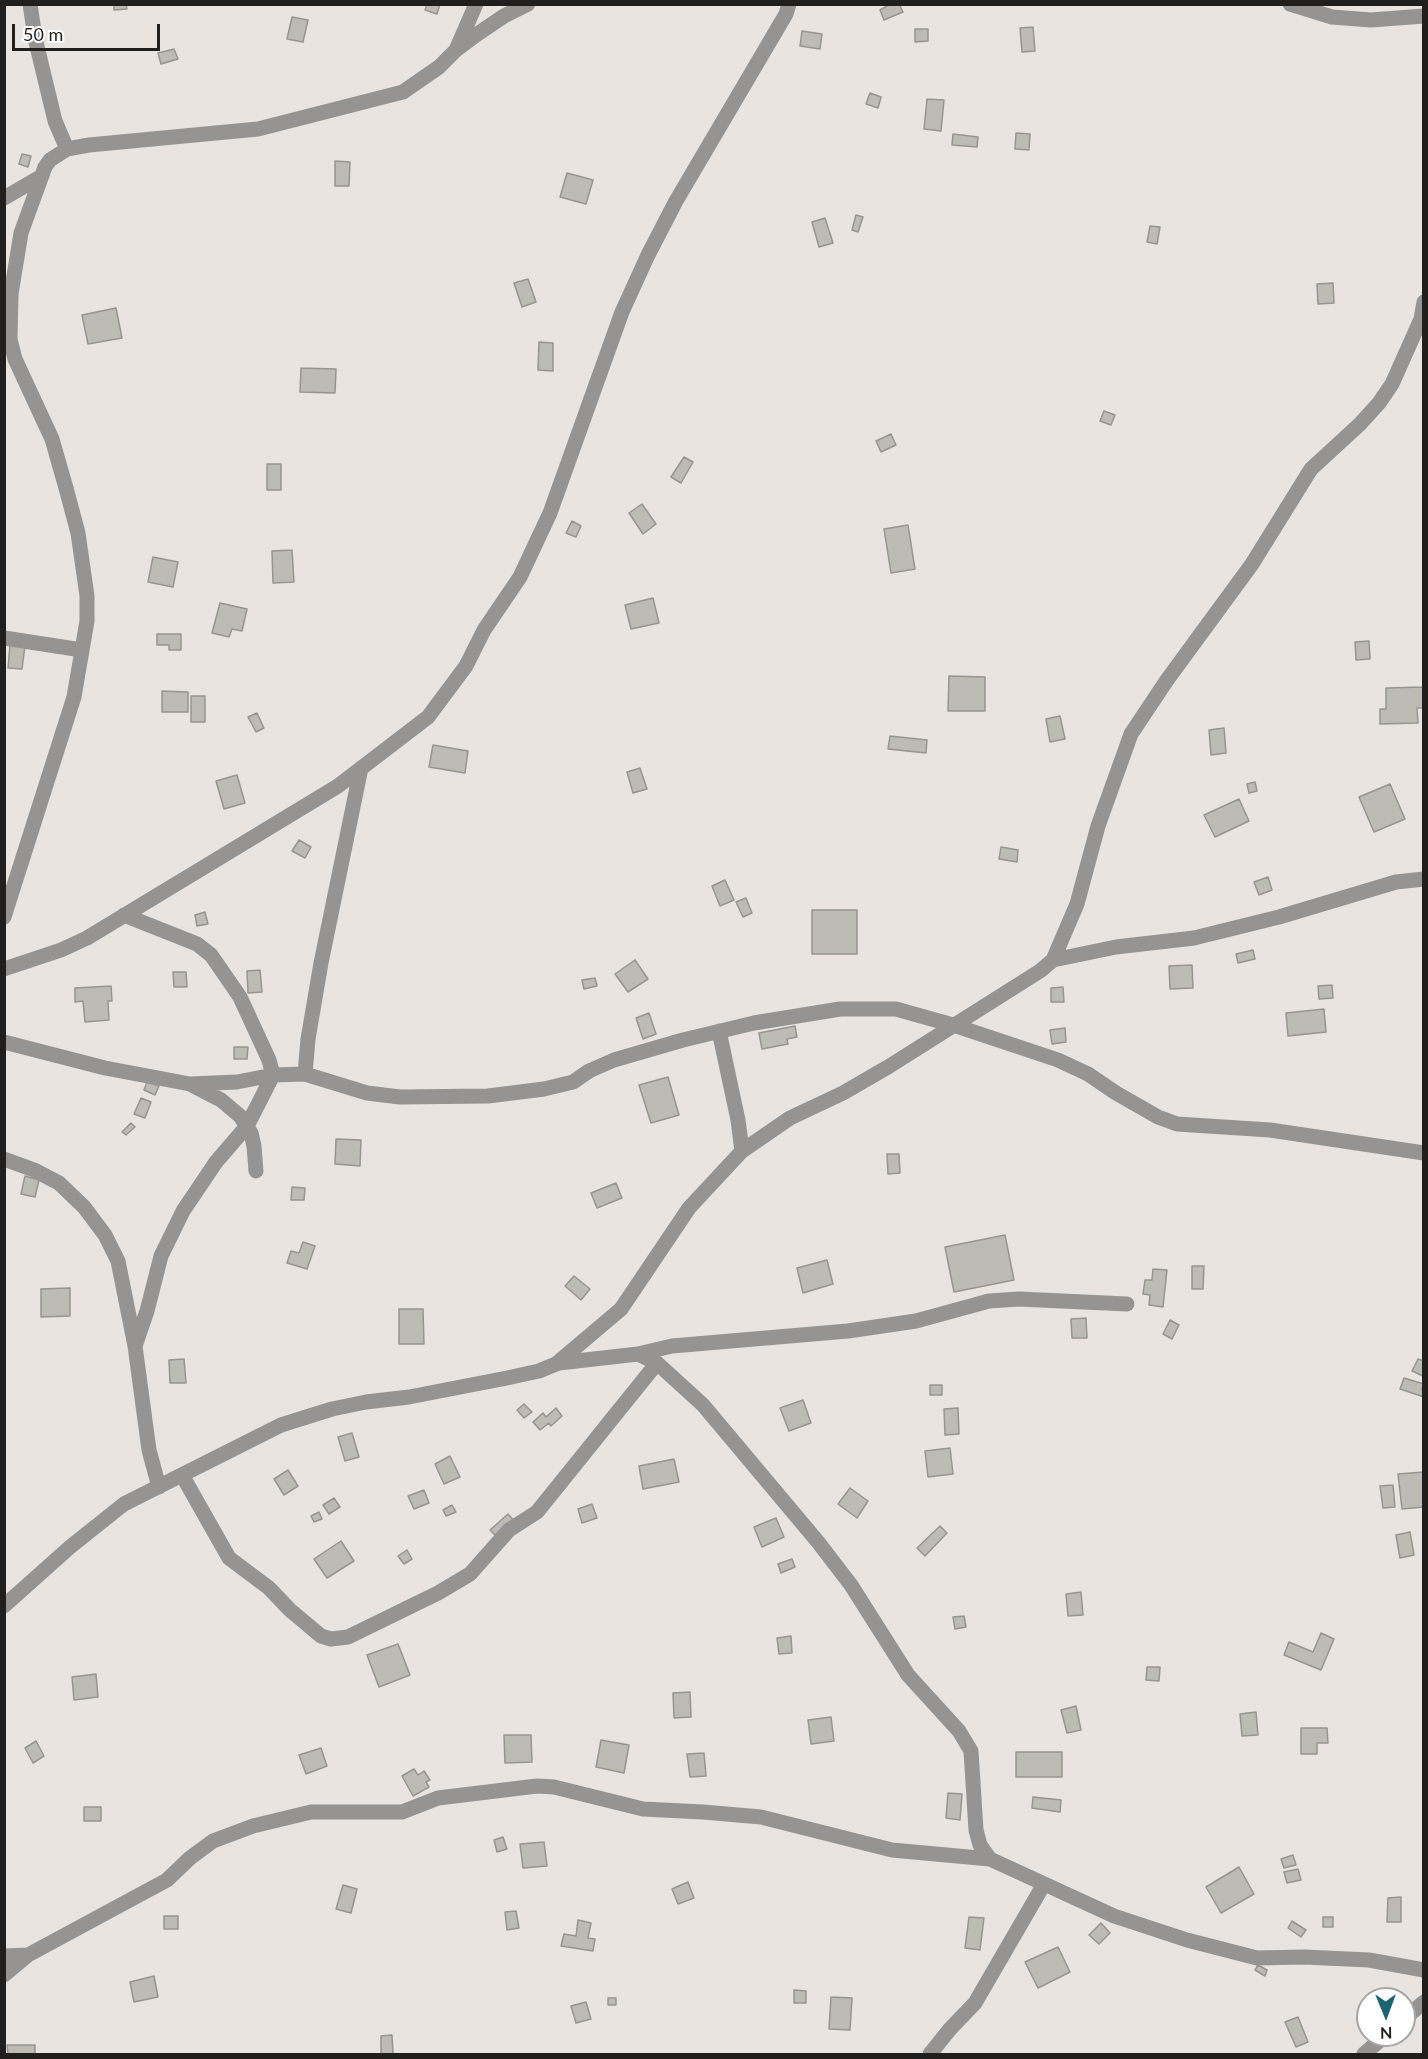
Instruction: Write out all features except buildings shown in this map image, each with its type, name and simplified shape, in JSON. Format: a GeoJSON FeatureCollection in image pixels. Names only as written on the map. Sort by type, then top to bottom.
{"type":"FeatureCollection","features":[{"type":"Feature","properties":{"kind":"street"},"geometry":{"type":"LineString","coordinates":[[30,4],[35,38],[52,111],[67,149]]}},
{"type":"Feature","properties":{"kind":"street"},"geometry":{"type":"LineString","coordinates":[[456,50],[476,4]]}},
{"type":"Feature","properties":{"kind":"street"},"geometry":{"type":"LineString","coordinates":[[4,917],[74,697],[87,621],[87,596],[78,532],[52,439],[15,359],[10,339],[11,294],[21,233],[50,160],[67,149],[89,145],[258,129],[403,92],[504,16],[528,4]]}},
{"type":"Feature","properties":{"kind":"street"},"geometry":{"type":"LineString","coordinates":[[4,969],[61,950],[87,938],[338,786],[429,717],[466,666],[484,630],[520,577],[550,513],[622,312],[648,255],[676,201],[786,15],[789,4]]}},
{"type":"Feature","properties":{"kind":"street"},"geometry":{"type":"LineString","coordinates":[[1290,4],[1332,18],[1371,20],[1424,16]]}},
{"type":"Feature","properties":{"kind":"street"},"geometry":{"type":"LineString","coordinates":[[4,198],[42,176]]}},
{"type":"Feature","properties":{"kind":"street"},"geometry":{"type":"LineString","coordinates":[[1053,960],[1077,904],[1098,826],[1131,734],[1252,564],[1311,469],[1360,424],[1392,384],[1420,319],[1424,302]]}},
{"type":"Feature","properties":{"kind":"street"},"geometry":{"type":"LineString","coordinates":[[4,638],[82,650]]}},
{"type":"Feature","properties":{"kind":"street"},"geometry":{"type":"LineString","coordinates":[[305,1074],[308,1039],[321,963],[361,768]]}},
{"type":"Feature","properties":{"kind":"street"},"geometry":{"type":"LineString","coordinates":[[556,1364],[621,1309],[689,1208],[742,1151],[790,1118],[870,1077],[1053,960],[1116,947],[1194,938],[1279,917],[1396,882],[1424,879]]}},
{"type":"Feature","properties":{"kind":"street"},"geometry":{"type":"LineString","coordinates":[[124,915],[197,944],[212,955],[240,997],[269,1060],[273,1076],[247,1126],[216,1162],[183,1211],[161,1256],[147,1311],[135,1346]]}},
{"type":"Feature","properties":{"kind":"street"},"geometry":{"type":"LineString","coordinates":[[4,1042],[105,1068],[190,1084],[237,1082],[305,1074],[367,1093],[400,1097],[488,1096],[544,1089],[573,1082],[589,1071],[614,1060],[754,1023],[840,1009],[896,1010],[953,1025],[1058,1060],[1088,1074],[1158,1117],[1177,1124],[1270,1130],[1424,1153]]}},
{"type":"Feature","properties":{"kind":"street"},"geometry":{"type":"LineString","coordinates":[[719,1031],[738,1120],[742,1151]]}},
{"type":"Feature","properties":{"kind":"street"},"geometry":{"type":"LineString","coordinates":[[190,1084],[221,1100],[240,1116],[247,1126],[254,1146],[256,1171]]}},
{"type":"Feature","properties":{"kind":"street"},"geometry":{"type":"LineString","coordinates":[[4,1159],[34,1170],[59,1183],[84,1207],[105,1235],[118,1261],[135,1346],[149,1450],[159,1487]]}},
{"type":"Feature","properties":{"kind":"street"},"geometry":{"type":"LineString","coordinates":[[4,1606],[70,1547],[124,1504],[245,1442],[281,1425],[312,1414],[539,1371],[556,1364],[638,1354],[672,1346],[859,1330],[916,1321],[989,1301],[1019,1299],[1127,1304]]}},
{"type":"Feature","properties":{"kind":"street"},"geometry":{"type":"LineString","coordinates":[[638,1354],[657,1363],[703,1405],[818,1542],[851,1585],[908,1675],[959,1731],[971,1751],[976,1830],[980,1845],[990,1859]]}},
{"type":"Feature","properties":{"kind":"street"},"geometry":{"type":"LineString","coordinates":[[182,1475],[229,1558],[269,1588],[290,1610],[321,1636],[331,1639],[348,1637],[438,1593],[470,1574],[509,1530],[537,1512],[657,1363]]}},
{"type":"Feature","properties":{"kind":"street"},"geometry":{"type":"LineString","coordinates":[[4,1975],[28,1955],[167,1880],[190,1858],[213,1841],[253,1826],[311,1812],[402,1812],[438,1798],[537,1786],[554,1787],[642,1809],[761,1817],[892,1850],[990,1859],[1114,1916],[1187,1940],[1257,1958],[1304,1957],[1369,1960],[1424,1970]]}},
{"type":"Feature","properties":{"kind":"street"},"geometry":{"type":"LineString","coordinates":[[930,2055],[950,2029],[975,2003],[1044,1884]]}},
{"type":"Feature","properties":{"kind":"street"},"geometry":{"type":"LineString","coordinates":[[4,1956],[28,1955]]}}]}
